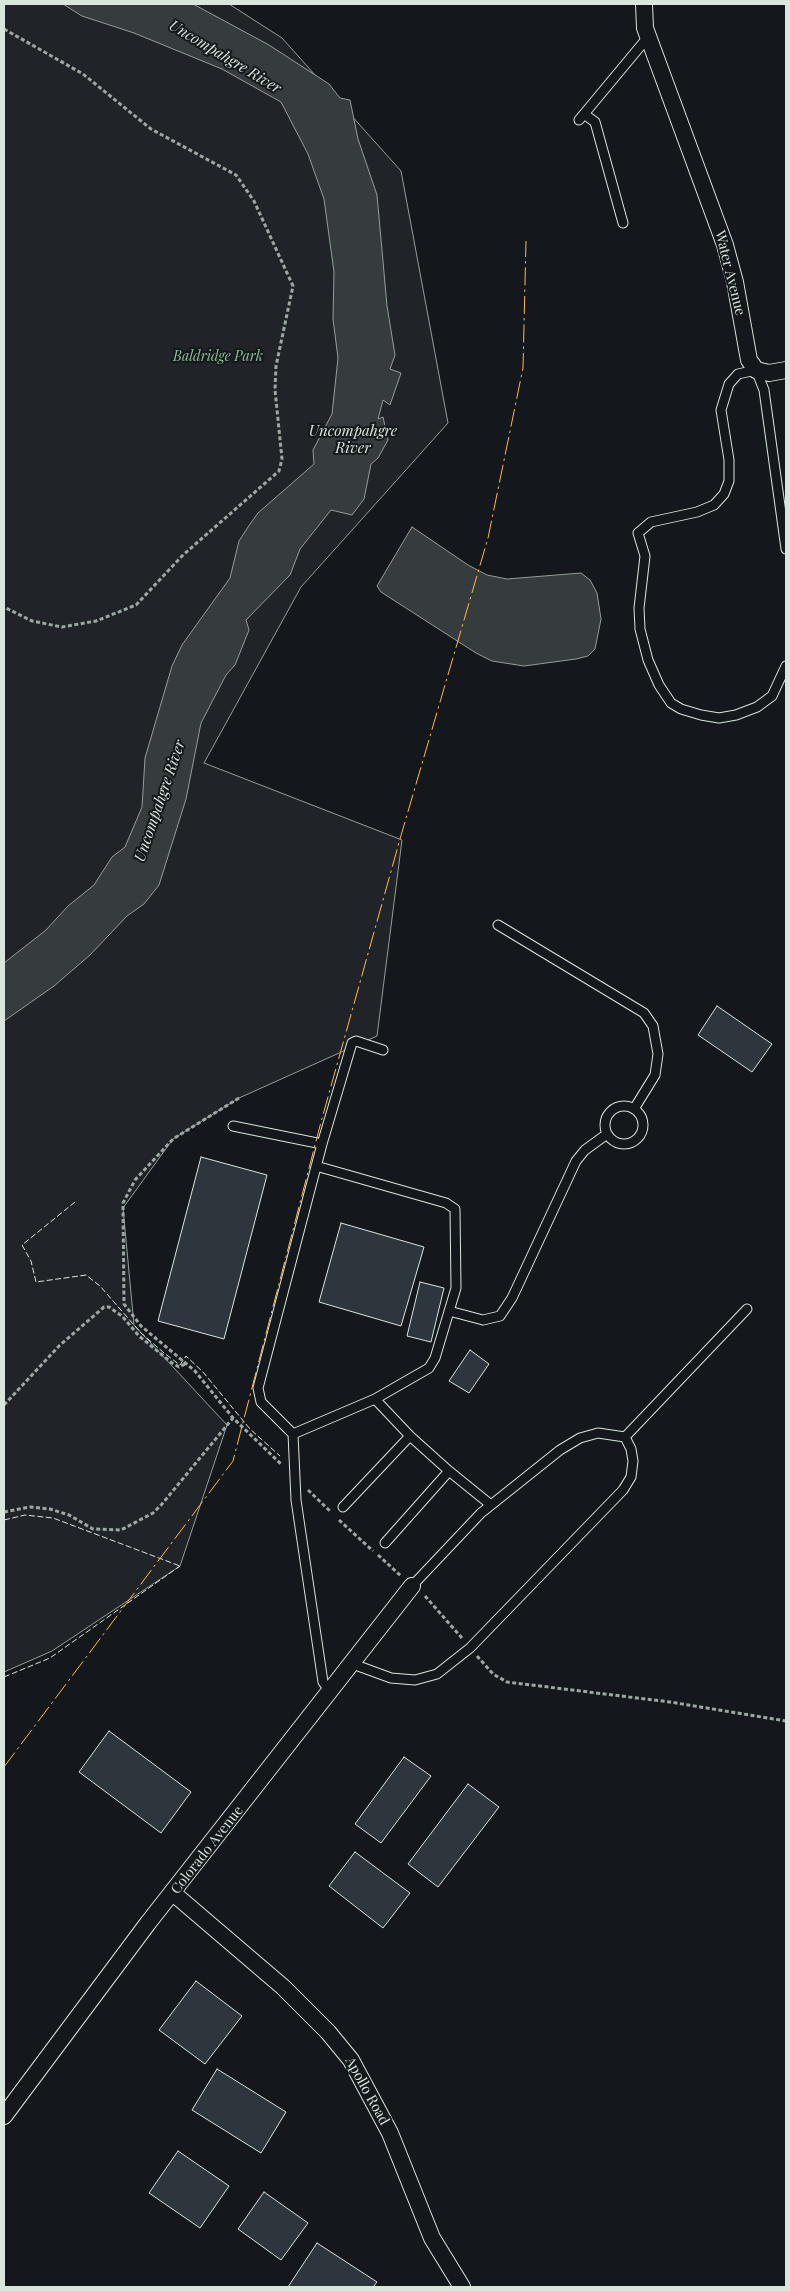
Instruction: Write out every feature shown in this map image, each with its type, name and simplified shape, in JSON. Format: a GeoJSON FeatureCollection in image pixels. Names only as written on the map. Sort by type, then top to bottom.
{"type":"FeatureCollection","features":[{"type":"Feature","properties":{"kind":"street","name":"Water Avenue"},"geometry":{"type":"LineString","coordinates":[[644,4],[645,28],[648,37],[725,246],[735,282],[749,360],[756,370]]}},
{"type":"Feature","properties":{"kind":"street"},"geometry":{"type":"LineString","coordinates":[[756,370],[769,372],[786,370]]}},
{"type":"Feature","properties":{"kind":"street","name":"Colorado Avenue"},"geometry":{"type":"LineString","coordinates":[[4,2116],[148,1923],[173,1894],[350,1663],[412,1586]]}},
{"type":"Feature","properties":{"kind":"street","name":"Apollo Road"},"geometry":{"type":"LineString","coordinates":[[173,1894],[283,1987],[328,2032],[351,2060],[390,2133],[432,2238],[462,2287]]}},
{"type":"Feature","properties":{"kind":"lane"},"geometry":{"type":"LineString","coordinates":[[623,224],[594,122],[581,117],[648,37]]}},
{"type":"Feature","properties":{"kind":"lane"},"geometry":{"type":"LineString","coordinates":[[756,370],[738,374],[729,384],[723,400],[721,410],[729,460],[729,481],[724,494],[714,506],[697,512],[652,522],[638,533],[645,556],[639,608],[640,629],[648,660],[659,685],[671,703],[681,709],[701,715],[720,718],[736,715],[757,707],[772,696],[786,666]]}},
{"type":"Feature","properties":{"kind":"lane","name":"Water Avenue"},"geometry":{"type":"LineString","coordinates":[[756,370],[764,390],[786,549]]}},
{"type":"Feature","properties":{"kind":"lane"},"geometry":{"type":"LineString","coordinates":[[498,925],[644,1013],[653,1026],[658,1054],[655,1075],[634,1109]]}},
{"type":"Feature","properties":{"kind":"lane"},"geometry":{"type":"LineString","coordinates":[[330,1691],[323,1682],[296,1500],[296,1465],[293,1434],[262,1402],[258,1388],[316,1166],[352,1043],[356,1042],[383,1050]]}},
{"type":"Feature","properties":{"kind":"lane"},"geometry":{"type":"LineString","coordinates":[[622,1106],[634,1109],[639,1113],[644,1125],[639,1137],[634,1142],[621,1144],[615,1142],[607,1134],[605,1121],[611,1111],[622,1106]]}},
{"type":"Feature","properties":{"kind":"lane"},"geometry":{"type":"LineString","coordinates":[[233,1126],[322,1144]]}},
{"type":"Feature","properties":{"kind":"lane"},"geometry":{"type":"LineString","coordinates":[[449,1311],[483,1320],[500,1316],[512,1298],[576,1161],[585,1150],[607,1134]]}},
{"type":"Feature","properties":{"kind":"lane"},"geometry":{"type":"LineString","coordinates":[[293,1434],[375,1399],[429,1368],[435,1358],[456,1288],[455,1209],[446,1203],[316,1166]]}},
{"type":"Feature","properties":{"kind":"lane"},"geometry":{"type":"LineString","coordinates":[[625,1437],[747,1309]]}},
{"type":"Feature","properties":{"kind":"lane"},"geometry":{"type":"LineString","coordinates":[[375,1399],[410,1436],[491,1505]]}},
{"type":"Feature","properties":{"kind":"lane"},"geometry":{"type":"LineString","coordinates":[[412,1586],[491,1505],[560,1450],[580,1438],[598,1433],[625,1437]]}},
{"type":"Feature","properties":{"kind":"lane"},"geometry":{"type":"LineString","coordinates":[[344,1507],[410,1436]]}},
{"type":"Feature","properties":{"kind":"lane"},"geometry":{"type":"LineString","coordinates":[[350,1663],[391,1678],[415,1680],[437,1674],[470,1648],[623,1490],[631,1476],[633,1462],[631,1449],[625,1437]]}},
{"type":"Feature","properties":{"kind":"lane"},"geometry":{"type":"LineString","coordinates":[[385,1544],[449,1471]]}},
{"type":"Feature","properties":{"kind":"path"},"geometry":{"type":"LineString","coordinates":[[4,29],[82,74],[151,129],[236,175],[254,201],[293,286],[276,366],[275,390],[282,459],[279,471],[183,554],[136,606],[96,621],[62,628],[32,621],[4,608]]}},
{"type":"Feature","properties":{"kind":"path"},"geometry":{"type":"LineString","coordinates":[[4,1512],[30,1506],[50,1509],[69,1515],[93,1529],[121,1530],[153,1513],[180,1484],[233,1418],[206,1382],[141,1326],[124,1304],[123,1203],[135,1180],[173,1139],[239,1098]]}},
{"type":"Feature","properties":{"kind":"path"},"geometry":{"type":"LineString","coordinates":[[4,1405],[60,1346],[104,1307],[109,1307],[122,1316],[139,1336],[172,1363],[179,1367],[186,1364]]}},
{"type":"Feature","properties":{"kind":"green space","name":"Baldridge Park"},"geometry":{"type":"Polygon","coordinates":[[[4,4],[229,4],[282,38],[401,171],[448,423],[301,587],[204,763],[402,840],[377,1036],[239,1098],[173,1139],[123,1208],[134,1325],[227,1425],[180,1566],[52,1651],[4,1672],[4,4]]]}},
{"type":"Feature","properties":{"kind":"water","name":"Uncompahgre River"},"geometry":{"type":"Polygon","coordinates":[[[63,4],[193,4],[269,45],[329,84],[340,98],[350,100],[358,139],[377,195],[387,306],[395,355],[390,369],[401,373],[390,405],[383,400],[378,419],[383,417],[388,440],[378,458],[371,464],[364,499],[352,515],[331,510],[300,549],[290,575],[246,620],[249,630],[235,665],[226,675],[201,723],[186,799],[159,885],[144,904],[127,916],[90,955],[54,986],[4,1021],[4,963],[46,930],[68,906],[94,885],[112,857],[125,847],[142,807],[145,758],[172,666],[182,645],[230,578],[239,541],[248,527],[258,513],[314,464],[313,450],[332,414],[338,358],[333,319],[334,272],[324,199],[308,154],[281,102],[222,69],[134,33],[82,16],[63,4]]]}},
{"type":"Feature","properties":{"kind":"water"},"geometry":{"type":"Polygon","coordinates":[[[412,527],[468,565],[487,575],[507,579],[581,573],[590,580],[597,593],[601,619],[595,649],[588,656],[576,659],[524,666],[492,661],[476,653],[381,592],[377,586],[412,527]]]}},
{"type":"Feature","properties":{"kind":"building"},"geometry":{"type":"Polygon","coordinates":[[[717,1006],[772,1044],[752,1072],[698,1035],[717,1006]]]}},
{"type":"Feature","properties":{"kind":"building"},"geometry":{"type":"Polygon","coordinates":[[[201,1157],[267,1175],[224,1339],[158,1321],[201,1157]]]}},
{"type":"Feature","properties":{"kind":"building"},"geometry":{"type":"Polygon","coordinates":[[[341,1223],[424,1247],[401,1326],[319,1302],[341,1223]]]}},
{"type":"Feature","properties":{"kind":"building"},"geometry":{"type":"Polygon","coordinates":[[[420,1282],[444,1288],[431,1342],[407,1336],[420,1282]]]}},
{"type":"Feature","properties":{"kind":"building"},"geometry":{"type":"Polygon","coordinates":[[[470,1350],[489,1364],[469,1393],[449,1381],[470,1350]]]}},
{"type":"Feature","properties":{"kind":"building"},"geometry":{"type":"Polygon","coordinates":[[[109,1731],[191,1792],[161,1833],[79,1772],[109,1731]]]}},
{"type":"Feature","properties":{"kind":"building"},"geometry":{"type":"Polygon","coordinates":[[[404,1757],[431,1776],[381,1843],[355,1824],[404,1757]]]}},
{"type":"Feature","properties":{"kind":"building"},"geometry":{"type":"Polygon","coordinates":[[[468,1784],[499,1807],[438,1887],[408,1864],[468,1784]]]}},
{"type":"Feature","properties":{"kind":"building"},"geometry":{"type":"Polygon","coordinates":[[[355,1852],[410,1893],[383,1928],[329,1886],[355,1852]]]}},
{"type":"Feature","properties":{"kind":"building"},"geometry":{"type":"Polygon","coordinates":[[[196,1981],[242,2016],[205,2064],[159,2030],[196,1981]]]}},
{"type":"Feature","properties":{"kind":"building"},"geometry":{"type":"Polygon","coordinates":[[[217,2069],[286,2112],[261,2153],[192,2110],[217,2069]]]}},
{"type":"Feature","properties":{"kind":"building"},"geometry":{"type":"Polygon","coordinates":[[[178,2151],[229,2186],[200,2228],[149,2193],[178,2151]]]}},
{"type":"Feature","properties":{"kind":"building"},"geometry":{"type":"Polygon","coordinates":[[[264,2192],[308,2223],[281,2260],[238,2229],[264,2192]]]}},
{"type":"Feature","properties":{"kind":"building"},"geometry":{"type":"Polygon","coordinates":[[[317,2243],[377,2282],[373,2287],[288,2287],[317,2243]]]}},
{"type":"Feature","properties":{"kind":"fence"},"geometry":{"type":"LineString","coordinates":[[75,1202],[22,1245],[31,1261],[36,1282],[86,1275],[100,1286],[141,1333],[164,1353],[180,1365],[186,1356],[203,1372],[250,1429],[280,1456]]}},
{"type":"Feature","properties":{"kind":"fence"},"geometry":{"type":"LineString","coordinates":[[4,1520],[25,1515],[53,1518],[180,1566]]}},
{"type":"Feature","properties":{"kind":"fence"},"geometry":{"type":"LineString","coordinates":[[4,1677],[50,1658],[180,1566]]}},
{"type":"Feature","properties":{"kind":"power"},"geometry":{"type":"LineString","coordinates":[[4,1767],[233,1461],[321,1122],[402,832],[488,538],[523,368],[526,241]]}}]}
